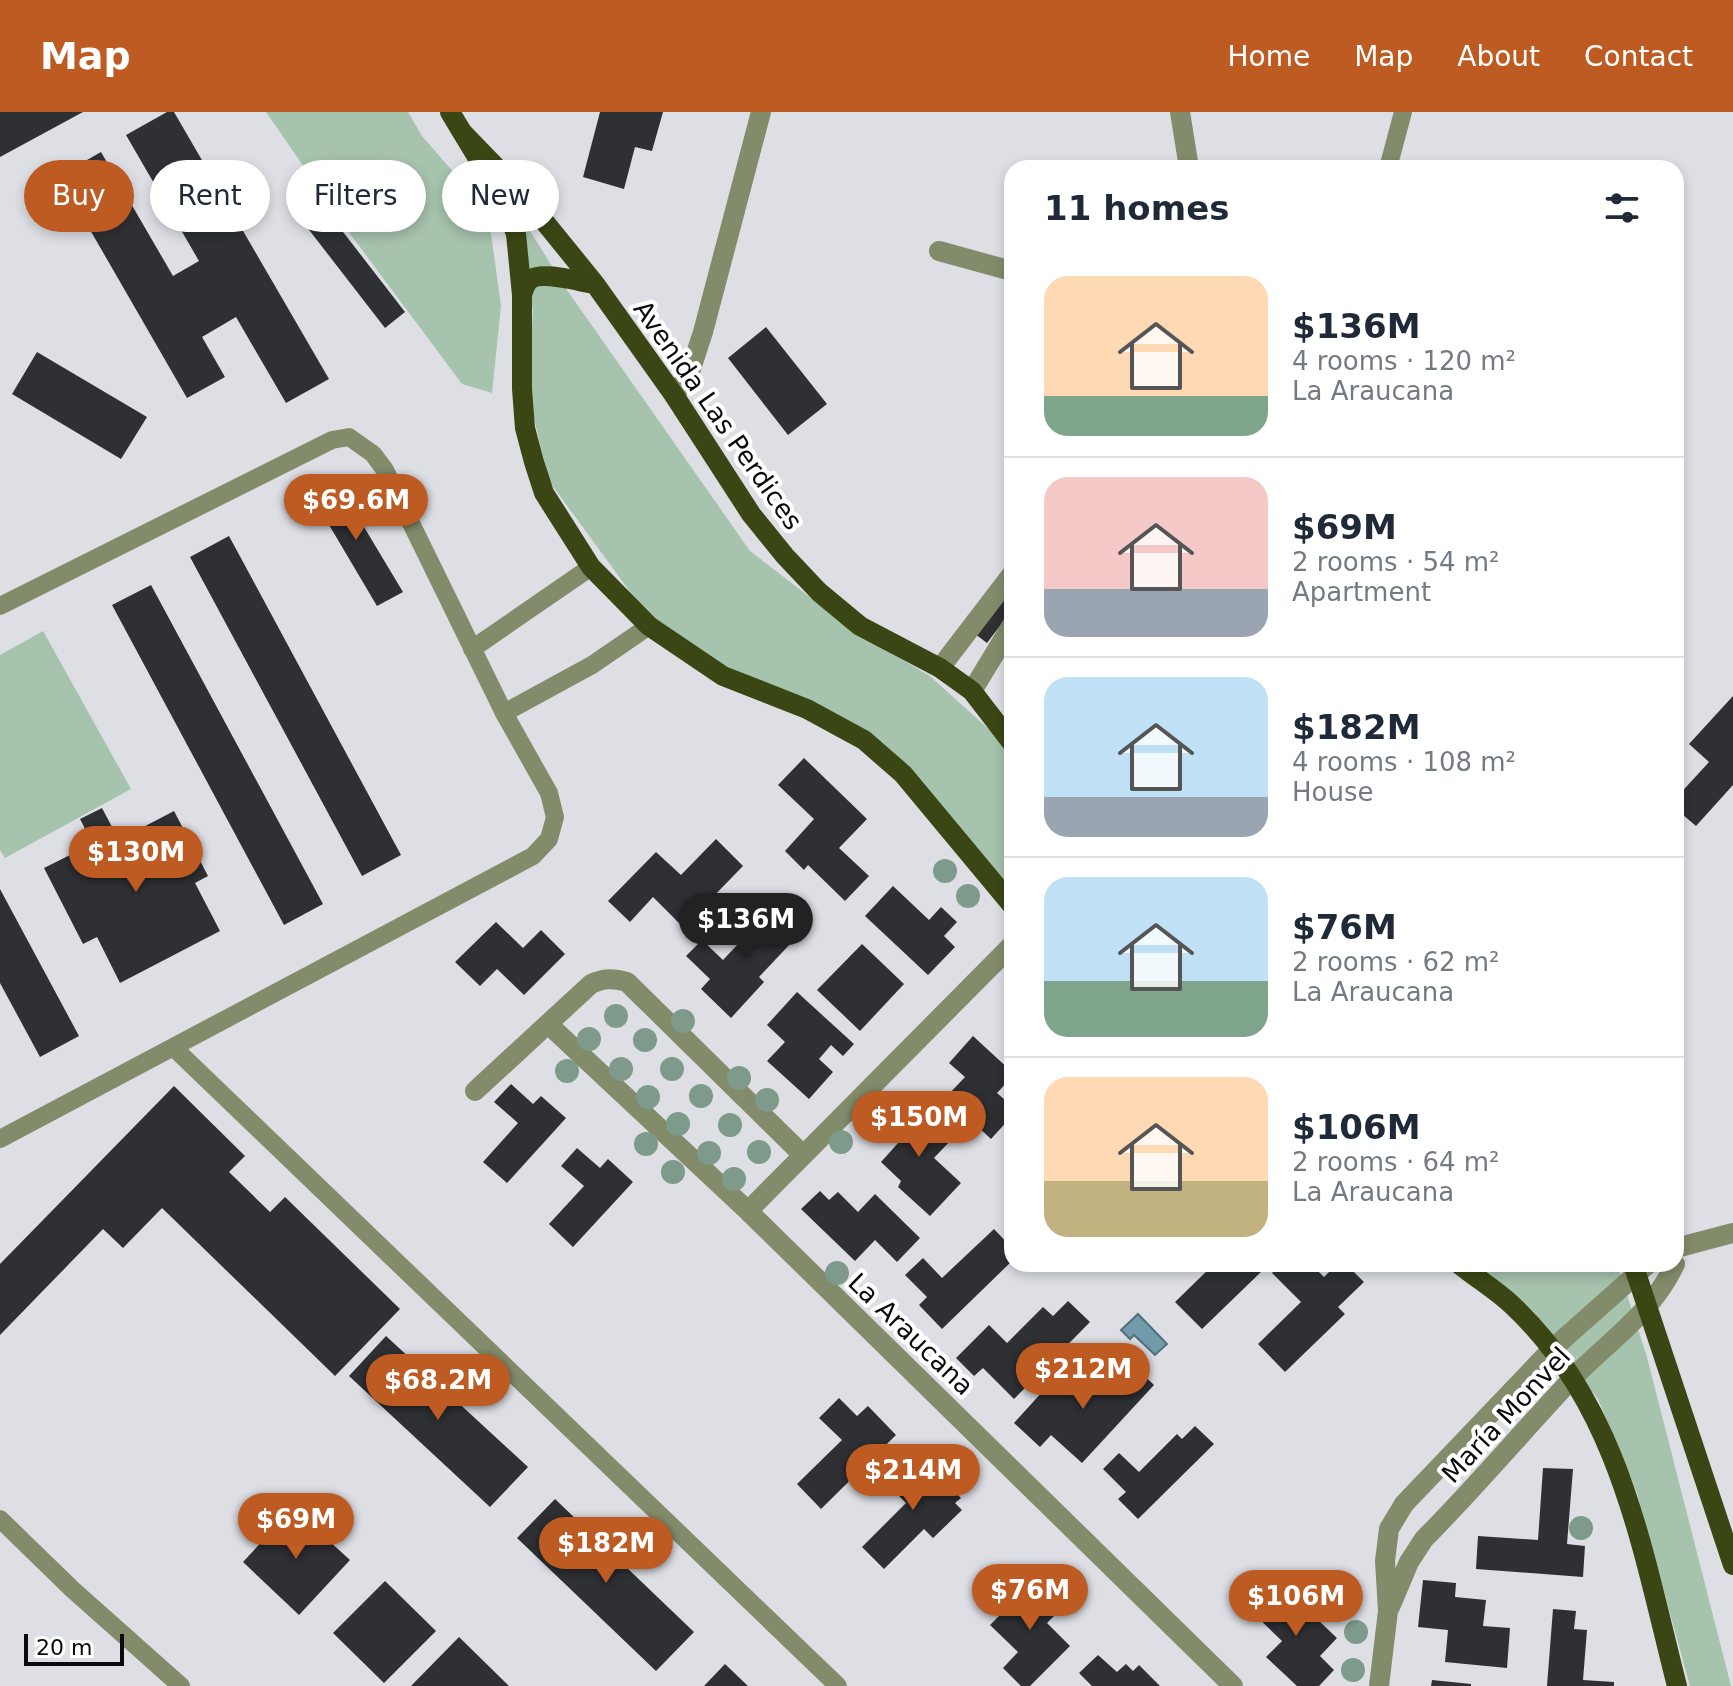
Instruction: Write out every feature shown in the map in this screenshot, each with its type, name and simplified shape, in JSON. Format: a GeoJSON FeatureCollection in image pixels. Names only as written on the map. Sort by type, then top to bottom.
{"type":"FeatureCollection","features":[{"type":"Feature","properties":{"kind":"main road","name":"Avenida Las Perdices"},"geometry":{"type":"LineString","coordinates":[[450,112],[462,132],[522,194],[595,284],[674,395],[751,514],[819,592],[860,626],[940,668],[972,691],[1004,733]]}},
{"type":"Feature","properties":{"kind":"main road"},"geometry":{"type":"LineString","coordinates":[[462,132],[512,219],[519,249],[525,428],[544,493],[591,567],[649,626],[723,676],[807,709],[864,740],[903,774],[1004,895]]}},
{"type":"Feature","properties":{"kind":"main road"},"geometry":{"type":"LineString","coordinates":[[522,295],[528,281],[535,276],[595,284]]}},
{"type":"Feature","properties":{"kind":"main road"},"geometry":{"type":"LineString","coordinates":[[1469,1272],[1511,1305],[1551,1350],[1589,1405],[1618,1466],[1677,1686]]}},
{"type":"Feature","properties":{"kind":"main road"},"geometry":{"type":"LineString","coordinates":[[1640,1272],[1648,1309],[1733,1565]]}},
{"type":"Feature","properties":{"kind":"street"},"geometry":{"type":"LineString","coordinates":[[674,395],[689,375],[703,332],[761,112]]}},
{"type":"Feature","properties":{"kind":"street"},"geometry":{"type":"LineString","coordinates":[[1180,112],[1188,160]]}},
{"type":"Feature","properties":{"kind":"street"},"geometry":{"type":"LineString","coordinates":[[939,251],[1004,269]]}},
{"type":"Feature","properties":{"kind":"street"},"geometry":{"type":"LineString","coordinates":[[940,668],[1004,584]]}},
{"type":"Feature","properties":{"kind":"street"},"geometry":{"type":"LineString","coordinates":[[972,691],[1004,638]]}},
{"type":"Feature","properties":{"kind":"street"},"geometry":{"type":"LineString","coordinates":[[748,1211],[1004,953]]}},
{"type":"Feature","properties":{"kind":"street"},"geometry":{"type":"LineString","coordinates":[[475,1091],[591,984],[602,979],[615,979],[627,982],[803,1155]]}},
{"type":"Feature","properties":{"kind":"street","name":"La Araucana"},"geometry":{"type":"LineString","coordinates":[[548,1024],[748,1211],[1233,1686]]}},
{"type":"Feature","properties":{"kind":"street","name":"María Monvel"},"geometry":{"type":"LineString","coordinates":[[1684,1253],[1733,1233]]}},
{"type":"Feature","properties":{"kind":"street","name":"María Monvel"},"geometry":{"type":"LineString","coordinates":[[1379,1686],[1388,1611],[1385,1561],[1389,1529],[1404,1504],[1551,1350],[1634,1272]]}},
{"type":"Feature","properties":{"kind":"street","name":"María Monvel"},"geometry":{"type":"LineString","coordinates":[[1388,1611],[1409,1562],[1424,1539],[1572,1379],[1648,1309],[1671,1272]]}},
{"type":"Feature","properties":{"kind":"lane"},"geometry":{"type":"LineString","coordinates":[[1390,160],[1403,112]]}},
{"type":"Feature","properties":{"kind":"lane"},"geometry":{"type":"LineString","coordinates":[[0,606],[332,440],[349,437],[373,454],[385,470],[504,713],[540,774],[553,804],[552,828],[544,847],[533,856],[0,1139]]}},
{"type":"Feature","properties":{"kind":"lane"},"geometry":{"type":"LineString","coordinates":[[472,649],[591,567]]}},
{"type":"Feature","properties":{"kind":"lane"},"geometry":{"type":"LineString","coordinates":[[504,713],[592,665],[649,626]]}},
{"type":"Feature","properties":{"kind":"lane"},"geometry":{"type":"LineString","coordinates":[[173,1047],[838,1686]]}},
{"type":"Feature","properties":{"kind":"lane"},"geometry":{"type":"LineString","coordinates":[[0,1519],[72,1589],[181,1686]]}},
{"type":"Feature","properties":{"kind":"green space"},"geometry":{"type":"Polygon","coordinates":[[[266,112],[408,112],[422,136],[443,160],[442,232],[491,232],[501,306],[492,393],[462,384],[349,232],[426,232],[426,160],[299,160],[266,112]]]}},
{"type":"Feature","properties":{"kind":"green space"},"geometry":{"type":"Polygon","coordinates":[[[516,232],[531,232],[567,290],[750,551],[855,632],[930,676],[996,736],[1004,747],[1004,895],[907,771],[658,630],[549,481],[528,393],[533,310],[516,232]]]}},
{"type":"Feature","properties":{"kind":"green space"},"geometry":{"type":"Polygon","coordinates":[[[43,631],[131,789],[5,858],[0,850],[0,655],[43,631]]]}},
{"type":"Feature","properties":{"kind":"green space"},"geometry":{"type":"Polygon","coordinates":[[[1478,1272],[1620,1272],[1647,1357],[1731,1686],[1690,1686],[1637,1493],[1598,1399],[1547,1332],[1478,1272]]]}},
{"type":"Feature","properties":{"kind":"water"},"geometry":{"type":"Polygon","coordinates":[[[1138,1314],[1167,1344],[1155,1355],[1134,1335],[1130,1339],[1121,1330],[1138,1314]]]}},
{"type":"Feature","properties":{"kind":"building"},"geometry":{"type":"Polygon","coordinates":[[[0,112],[83,112],[0,157],[0,112]]]}},
{"type":"Feature","properties":{"kind":"building"},"geometry":{"type":"Polygon","coordinates":[[[167,112],[174,112],[202,160],[150,160],[150,176],[126,135],[167,112]]]}},
{"type":"Feature","properties":{"kind":"building"},"geometry":{"type":"Polygon","coordinates":[[[600,112],[663,112],[652,151],[635,147],[624,189],[583,177],[600,112]]]}},
{"type":"Feature","properties":{"kind":"building"},"geometry":{"type":"Polygon","coordinates":[[[101,152],[106,160],[87,160],[101,152]]]}},
{"type":"Feature","properties":{"kind":"building"},"geometry":{"type":"Polygon","coordinates":[[[134,209],[173,276],[199,261],[182,232],[244,232],[329,379],[286,403],[236,317],[202,337],[225,377],[187,398],[91,232],[134,232],[134,209]]]}},
{"type":"Feature","properties":{"kind":"building"},"geometry":{"type":"Polygon","coordinates":[[[311,232],[343,232],[405,312],[385,328],[311,232]]]}},
{"type":"Feature","properties":{"kind":"building"},"geometry":{"type":"Polygon","coordinates":[[[766,327],[827,404],[788,435],[728,358],[766,327]]]}},
{"type":"Feature","properties":{"kind":"building"},"geometry":{"type":"Polygon","coordinates":[[[37,352],[147,417],[121,459],[12,394],[37,352]]]}},
{"type":"Feature","properties":{"kind":"building"},"geometry":{"type":"Polygon","coordinates":[[[334,477],[403,592],[377,606],[309,491],[334,477]]]}},
{"type":"Feature","properties":{"kind":"building"},"geometry":{"type":"Polygon","coordinates":[[[229,536],[401,855],[362,876],[190,557],[229,536]]]}},
{"type":"Feature","properties":{"kind":"building"},"geometry":{"type":"Polygon","coordinates":[[[151,585],[323,904],[284,925],[112,605],[151,585]]]}},
{"type":"Feature","properties":{"kind":"building"},"geometry":{"type":"Polygon","coordinates":[[[1004,593],[1004,621],[987,643],[975,634],[1004,593]]]}},
{"type":"Feature","properties":{"kind":"building"},"geometry":{"type":"Polygon","coordinates":[[[1733,696],[1733,785],[1696,826],[1684,816],[1684,789],[1709,762],[1689,744],[1733,696]]]}},
{"type":"Feature","properties":{"kind":"building"},"geometry":{"type":"Polygon","coordinates":[[[804,758],[867,819],[839,848],[869,876],[845,901],[808,865],[804,870],[785,851],[814,819],[778,785],[804,758]]]}},
{"type":"Feature","properties":{"kind":"building"},"geometry":{"type":"Polygon","coordinates":[[[102,808],[131,863],[144,857],[132,833],[174,811],[208,876],[195,883],[220,931],[120,983],[97,937],[83,944],[44,868],[84,848],[99,876],[107,871],[80,819],[102,808]]]}},
{"type":"Feature","properties":{"kind":"building"},"geometry":{"type":"Polygon","coordinates":[[[716,839],[743,866],[710,900],[717,906],[690,934],[653,897],[630,922],[608,901],[656,852],[681,875],[716,839]]]}},
{"type":"Feature","properties":{"kind":"building"},"geometry":{"type":"Polygon","coordinates":[[[893,886],[929,920],[941,907],[957,922],[944,936],[955,947],[928,975],[865,916],[893,886]]]}},
{"type":"Feature","properties":{"kind":"building"},"geometry":{"type":"Polygon","coordinates":[[[0,889],[79,1036],[40,1057],[0,983],[0,889]]]}},
{"type":"Feature","properties":{"kind":"building"},"geometry":{"type":"Polygon","coordinates":[[[789,906],[809,924],[759,977],[764,982],[731,1018],[701,989],[710,979],[686,956],[702,940],[723,960],[758,923],[766,930],[789,906]]]}},
{"type":"Feature","properties":{"kind":"building"},"geometry":{"type":"Polygon","coordinates":[[[496,922],[523,948],[541,930],[565,954],[524,995],[497,969],[480,986],[455,962],[496,922]]]}},
{"type":"Feature","properties":{"kind":"building"},"geometry":{"type":"Polygon","coordinates":[[[862,944],[904,984],[860,1031],[817,990],[862,944]]]}},
{"type":"Feature","properties":{"kind":"building"},"geometry":{"type":"Polygon","coordinates":[[[797,992],[854,1044],[843,1056],[831,1045],[819,1059],[833,1072],[809,1099],[767,1061],[785,1042],[767,1025],[797,992]]]}},
{"type":"Feature","properties":{"kind":"building"},"geometry":{"type":"Polygon","coordinates":[[[973,1036],[1004,1065],[1004,1086],[997,1093],[1004,1099],[1004,1125],[991,1139],[946,1097],[965,1077],[949,1063],[973,1036]]]}},
{"type":"Feature","properties":{"kind":"building"},"geometry":{"type":"Polygon","coordinates":[[[511,1084],[533,1104],[541,1096],[566,1118],[507,1183],[483,1162],[518,1123],[494,1102],[511,1084]]]}},
{"type":"Feature","properties":{"kind":"building"},"geometry":{"type":"Polygon","coordinates":[[[174,1086],[245,1156],[229,1172],[270,1212],[285,1197],[400,1309],[335,1376],[162,1208],[123,1248],[103,1229],[0,1335],[0,1264],[174,1086]]]}},
{"type":"Feature","properties":{"kind":"building"},"geometry":{"type":"Polygon","coordinates":[[[908,1100],[951,1140],[934,1158],[961,1183],[930,1216],[898,1187],[901,1181],[881,1162],[899,1142],[883,1128],[908,1100]]]}},
{"type":"Feature","properties":{"kind":"building"},"geometry":{"type":"Polygon","coordinates":[[[577,1148],[600,1168],[608,1159],[633,1182],[573,1247],[549,1224],[584,1186],[561,1166],[577,1148]]]}},
{"type":"Feature","properties":{"kind":"building"},"geometry":{"type":"Polygon","coordinates":[[[820,1191],[829,1200],[838,1192],[858,1212],[875,1194],[920,1238],[897,1262],[875,1240],[855,1261],[801,1209],[820,1191]]]}},
{"type":"Feature","properties":{"kind":"building"},"geometry":{"type":"Polygon","coordinates":[[[994,1229],[1004,1240],[1004,1269],[942,1329],[919,1305],[927,1297],[905,1275],[923,1258],[942,1278],[994,1229]]]}},
{"type":"Feature","properties":{"kind":"building"},"geometry":{"type":"Polygon","coordinates":[[[1206,1272],[1261,1272],[1202,1329],[1175,1302],[1206,1272]]]}},
{"type":"Feature","properties":{"kind":"building"},"geometry":{"type":"Polygon","coordinates":[[[1319,1272],[1324,1277],[1329,1272],[1354,1272],[1364,1282],[1338,1307],[1345,1314],[1285,1372],[1258,1344],[1301,1302],[1272,1273],[1319,1272]]]}},
{"type":"Feature","properties":{"kind":"building"},"geometry":{"type":"Polygon","coordinates":[[[1068,1301],[1090,1322],[1014,1399],[983,1368],[974,1376],[956,1358],[989,1325],[1007,1343],[1043,1307],[1053,1316],[1068,1301]]]}},
{"type":"Feature","properties":{"kind":"building"},"geometry":{"type":"Polygon","coordinates":[[[386,1336],[528,1467],[490,1507],[349,1376],[386,1336]]]}},
{"type":"Feature","properties":{"kind":"building"},"geometry":{"type":"Polygon","coordinates":[[[1131,1363],[1154,1385],[1082,1463],[1051,1435],[1040,1447],[1014,1423],[1054,1379],[1064,1388],[1077,1374],[1092,1388],[1107,1371],[1116,1379],[1131,1363]]]}},
{"type":"Feature","properties":{"kind":"building"},"geometry":{"type":"Polygon","coordinates":[[[839,1398],[857,1416],[868,1406],[896,1435],[821,1509],[797,1484],[842,1440],[819,1418],[839,1398]]]}},
{"type":"Feature","properties":{"kind":"building"},"geometry":{"type":"Polygon","coordinates":[[[1195,1426],[1214,1444],[1138,1519],[1118,1499],[1126,1492],[1103,1469],[1119,1453],[1139,1472],[1177,1434],[1182,1439],[1195,1426]]]}},
{"type":"Feature","properties":{"kind":"building"},"geometry":{"type":"Polygon","coordinates":[[[902,1460],[920,1479],[931,1468],[961,1498],[955,1503],[962,1510],[933,1538],[924,1529],[884,1569],[862,1547],[906,1503],[883,1480],[902,1460]]]}},
{"type":"Feature","properties":{"kind":"building"},"geometry":{"type":"Polygon","coordinates":[[[1543,1468],[1573,1469],[1567,1544],[1585,1546],[1583,1577],[1476,1569],[1478,1536],[1538,1540],[1543,1468]]]}},
{"type":"Feature","properties":{"kind":"building"},"geometry":{"type":"Polygon","coordinates":[[[555,1499],[694,1632],[656,1671],[517,1538],[555,1499]]]}},
{"type":"Feature","properties":{"kind":"building"},"geometry":{"type":"Polygon","coordinates":[[[293,1508],[350,1560],[299,1615],[243,1562],[293,1508]]]}},
{"type":"Feature","properties":{"kind":"building"},"geometry":{"type":"Polygon","coordinates":[[[1032,1576],[1063,1607],[1047,1623],[1070,1646],[1030,1686],[1021,1686],[1003,1668],[1018,1652],[990,1625],[1007,1608],[1003,1604],[1032,1576]]]}},
{"type":"Feature","properties":{"kind":"building"},"geometry":{"type":"Polygon","coordinates":[[[1423,1580],[1456,1583],[1455,1597],[1486,1600],[1483,1626],[1510,1628],[1507,1668],[1445,1662],[1448,1630],[1418,1627],[1423,1580]]]}},
{"type":"Feature","properties":{"kind":"building"},"geometry":{"type":"Polygon","coordinates":[[[385,1581],[436,1631],[384,1683],[333,1633],[385,1581]]]}},
{"type":"Feature","properties":{"kind":"building"},"geometry":{"type":"Polygon","coordinates":[[[1278,1582],[1337,1638],[1320,1656],[1334,1670],[1319,1686],[1297,1686],[1266,1657],[1282,1641],[1251,1611],[1278,1582]]]}},
{"type":"Feature","properties":{"kind":"building"},"geometry":{"type":"Polygon","coordinates":[[[1553,1609],[1576,1611],[1574,1629],[1587,1630],[1583,1680],[1614,1682],[1614,1686],[1547,1686],[1553,1609]]]}},
{"type":"Feature","properties":{"kind":"building"},"geometry":{"type":"Polygon","coordinates":[[[459,1637],[509,1686],[411,1686],[459,1637]]]}},
{"type":"Feature","properties":{"kind":"building"},"geometry":{"type":"Polygon","coordinates":[[[1098,1655],[1117,1672],[1126,1664],[1133,1671],[1139,1665],[1160,1686],[1092,1686],[1079,1673],[1098,1655]]]}},
{"type":"Feature","properties":{"kind":"building"},"geometry":{"type":"Polygon","coordinates":[[[725,1664],[748,1686],[704,1686],[725,1664]]]}},
{"type":"Feature","properties":{"kind":"building"},"geometry":{"type":"Polygon","coordinates":[[[1432,1680],[1471,1684],[1471,1686],[1431,1686],[1432,1680]]]}}]}
